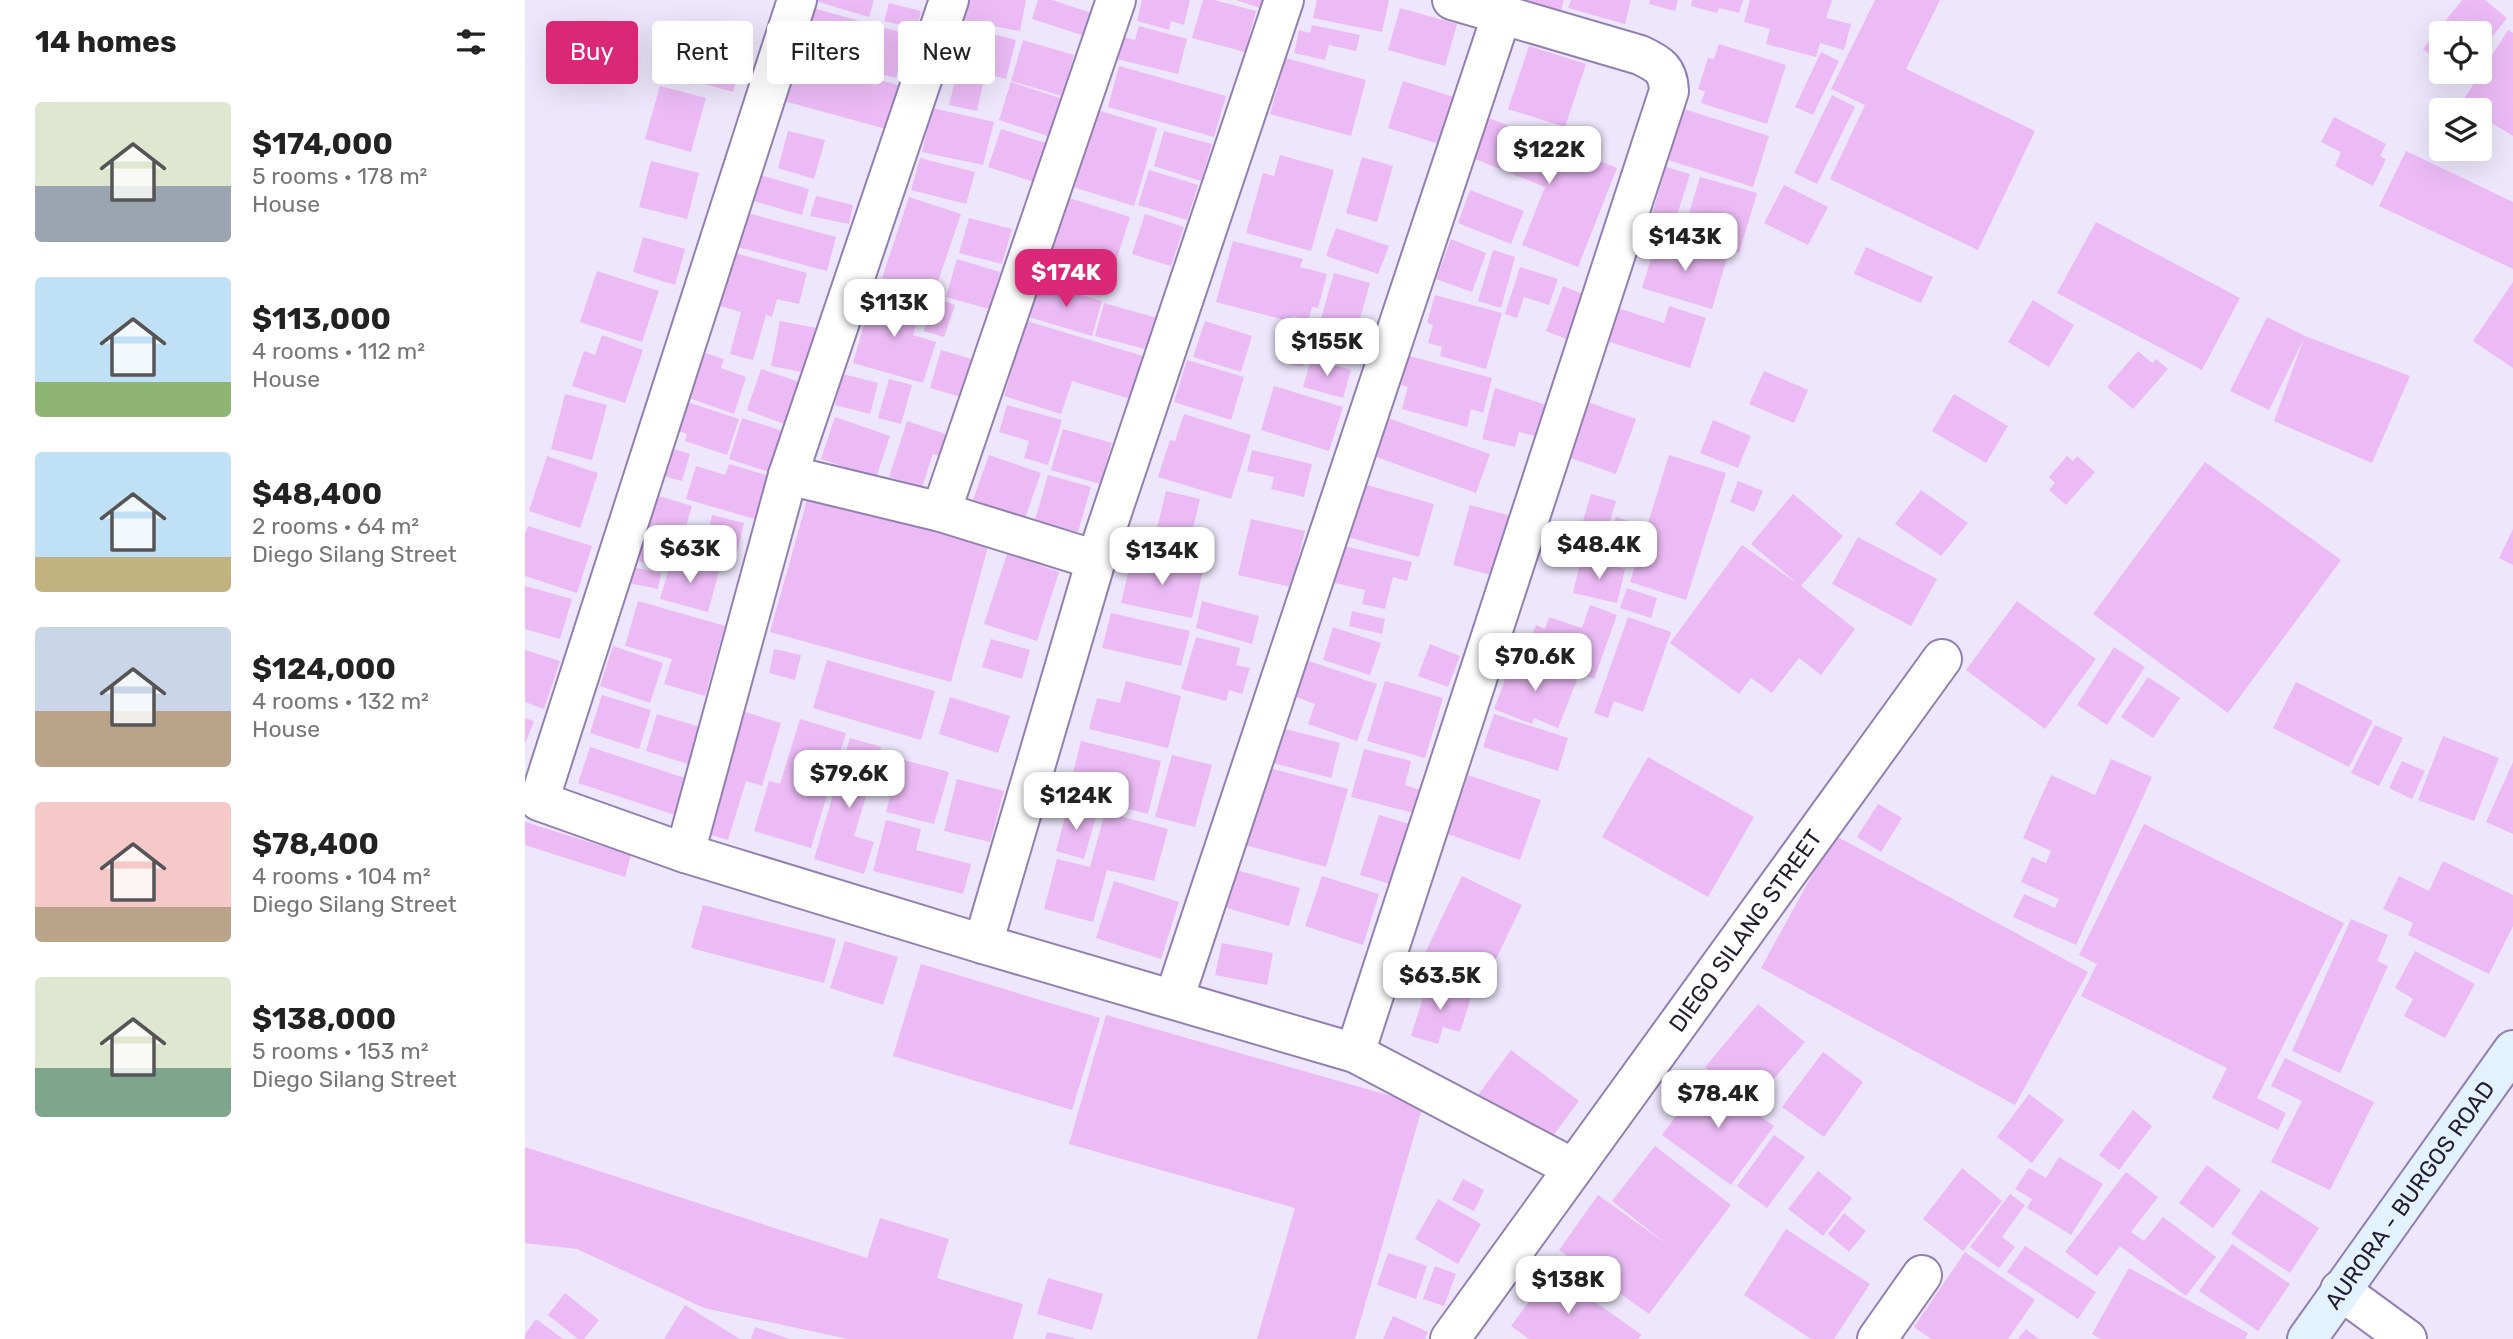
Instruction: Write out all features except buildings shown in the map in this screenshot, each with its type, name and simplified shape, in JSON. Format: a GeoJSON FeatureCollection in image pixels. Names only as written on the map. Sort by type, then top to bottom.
{"type":"FeatureCollection","features":[{"type":"Feature","properties":{"kind":"main road","name":"AURORA - BURGOS ROAD"},"geometry":{"type":"LineString","coordinates":[[2307,1339],[2513,1050]]}},
{"type":"Feature","properties":{"kind":"street"},"geometry":{"type":"LineString","coordinates":[[797,0],[532,800],[685,853],[1355,1053],[1573,1168]]}},
{"type":"Feature","properties":{"kind":"street"},"geometry":{"type":"LineString","coordinates":[[685,853],[788,475],[949,0]]}},
{"type":"Feature","properties":{"kind":"street"},"geometry":{"type":"LineString","coordinates":[[941,512],[1116,0]]}},
{"type":"Feature","properties":{"kind":"street"},"geometry":{"type":"LineString","coordinates":[[983,944],[1096,560],[1284,0]]}},
{"type":"Feature","properties":{"kind":"street"},"geometry":{"type":"LineString","coordinates":[[1355,1053],[1669,91],[1668,75],[1659,64],[1640,55],[1452,0]]}},
{"type":"Feature","properties":{"kind":"street"},"geometry":{"type":"LineString","coordinates":[[1174,999],[1502,14]]}},
{"type":"Feature","properties":{"kind":"street"},"geometry":{"type":"LineString","coordinates":[[788,475],[941,512],[1096,560]]}},
{"type":"Feature","properties":{"kind":"street","name":"DIEGO SILANG STREET"},"geometry":{"type":"LineString","coordinates":[[1450,1339],[1942,659]]}},
{"type":"Feature","properties":{"kind":"street"},"geometry":{"type":"LineString","coordinates":[[1877,1339],[1922,1275]]}},
{"type":"Feature","properties":{"kind":"street"},"geometry":{"type":"LineString","coordinates":[[2340,1290],[2407,1339]]}}]}
